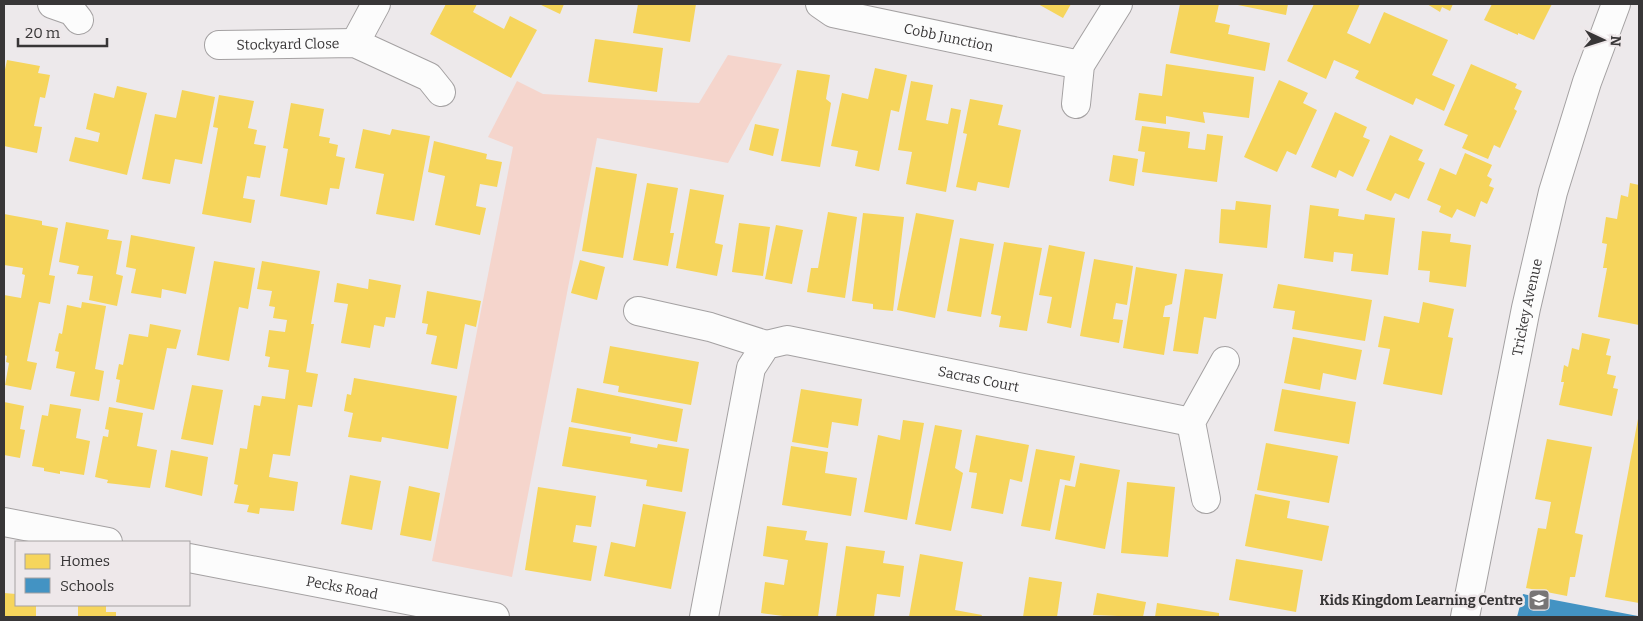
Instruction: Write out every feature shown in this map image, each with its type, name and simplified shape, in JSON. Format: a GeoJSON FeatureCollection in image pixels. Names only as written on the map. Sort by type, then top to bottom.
{"type":"FeatureCollection","features":[{"type":"Feature","properties":{"kind":"street"},"geometry":{"type":"LineString","coordinates":[[52,4],[72,12],[79,20]]}},
{"type":"Feature","properties":{"kind":"street","name":"Stockyard Close"},"geometry":{"type":"LineString","coordinates":[[355,43],[376,4]]}},
{"type":"Feature","properties":{"kind":"street","name":"Cobb Junction"},"geometry":{"type":"LineString","coordinates":[[820,4],[833,13],[1080,65]]}},
{"type":"Feature","properties":{"kind":"street"},"geometry":{"type":"LineString","coordinates":[[1076,104],[1080,65],[1118,4]]}},
{"type":"Feature","properties":{"kind":"street","name":"Trickey Avenue"},"geometry":{"type":"LineString","coordinates":[[1465,617],[1526,308],[1553,192],[1587,82],[1616,4]]}},
{"type":"Feature","properties":{"kind":"street","name":"Stockyard Close"},"geometry":{"type":"LineString","coordinates":[[219,45],[355,43],[430,77],[441,92]]}},
{"type":"Feature","properties":{"kind":"street","name":"Sacras Court"},"geometry":{"type":"LineString","coordinates":[[638,311],[710,327],[766,345],[787,340],[1191,422]]}},
{"type":"Feature","properties":{"kind":"street"},"geometry":{"type":"LineString","coordinates":[[704,617],[751,368],[766,345]]}},
{"type":"Feature","properties":{"kind":"street"},"geometry":{"type":"LineString","coordinates":[[1206,499],[1191,422],[1225,361]]}},
{"type":"Feature","properties":{"kind":"street"},"geometry":{"type":"LineString","coordinates":[[4,522],[103,541]]}},
{"type":"Feature","properties":{"kind":"street","name":"Pecks Road"},"geometry":{"type":"LineString","coordinates":[[190,558],[495,617]]}},
{"type":"Feature","properties":{"kind":"shaded area"},"geometry":{"type":"Polygon","coordinates":[[[728,55],[782,64],[728,163],[597,138],[512,577],[432,561],[513,147],[488,137],[517,81],[543,94],[699,103],[728,55]]]}},
{"type":"Feature","properties":{"kind":"building: Homes"},"geometry":{"type":"Polygon","coordinates":[[[446,4],[477,4],[473,12],[504,29],[510,16],[537,30],[511,78],[430,34],[446,4]]]}},
{"type":"Feature","properties":{"kind":"building: Homes"},"geometry":{"type":"Polygon","coordinates":[[[539,4],[564,4],[560,14],[539,4]]]}},
{"type":"Feature","properties":{"kind":"building: Homes"},"geometry":{"type":"Polygon","coordinates":[[[638,4],[696,4],[690,42],[633,33],[638,4]]]}},
{"type":"Feature","properties":{"kind":"building: Homes"},"geometry":{"type":"Polygon","coordinates":[[[1038,4],[1071,4],[1063,18],[1038,4]]]}},
{"type":"Feature","properties":{"kind":"building: Homes"},"geometry":{"type":"Polygon","coordinates":[[[1180,4],[1219,4],[1215,22],[1230,25],[1228,34],[1270,43],[1265,71],[1170,53],[1180,4]]]}},
{"type":"Feature","properties":{"kind":"building: Homes"},"geometry":{"type":"Polygon","coordinates":[[[1233,4],[1288,4],[1286,15],[1233,4]]]}},
{"type":"Feature","properties":{"kind":"building: Homes"},"geometry":{"type":"Polygon","coordinates":[[[1314,4],[1360,4],[1347,33],[1370,44],[1384,12],[1448,40],[1432,75],[1455,85],[1444,111],[1416,98],[1413,105],[1355,78],[1359,71],[1334,60],[1326,79],[1287,61],[1314,4]]]}},
{"type":"Feature","properties":{"kind":"building: Homes"},"geometry":{"type":"Polygon","coordinates":[[[1427,4],[1453,4],[1450,11],[1442,7],[1440,12],[1427,4]]]}},
{"type":"Feature","properties":{"kind":"building: Homes"},"geometry":{"type":"Polygon","coordinates":[[[1492,4],[1552,4],[1534,40],[1484,20],[1492,4]]]}},
{"type":"Feature","properties":{"kind":"building: Homes"},"geometry":{"type":"Polygon","coordinates":[[[595,39],[663,48],[657,92],[588,82],[595,39]]]}},
{"type":"Feature","properties":{"kind":"building: Homes"},"geometry":{"type":"Polygon","coordinates":[[[7,60],[40,66],[38,73],[50,75],[45,98],[40,97],[34,126],[42,127],[37,153],[4,146],[4,74],[7,60]]]}},
{"type":"Feature","properties":{"kind":"building: Homes"},"geometry":{"type":"Polygon","coordinates":[[[1166,64],[1254,77],[1249,118],[1203,112],[1205,123],[1166,116],[1166,124],[1135,120],[1139,93],[1162,96],[1166,64]]]}},
{"type":"Feature","properties":{"kind":"building: Homes"},"geometry":{"type":"Polygon","coordinates":[[[1471,64],[1517,84],[1515,88],[1522,91],[1514,109],[1517,111],[1500,148],[1494,145],[1488,159],[1462,148],[1468,135],[1444,125],[1471,64]]]}},
{"type":"Feature","properties":{"kind":"building: Homes"},"geometry":{"type":"Polygon","coordinates":[[[875,68],[907,75],[899,112],[891,110],[879,171],[855,166],[858,151],[831,146],[842,93],[868,99],[875,68]]]}},
{"type":"Feature","properties":{"kind":"building: Homes"},"geometry":{"type":"Polygon","coordinates":[[[797,70],[830,75],[826,99],[831,103],[820,167],[781,161],[797,70]]]}},
{"type":"Feature","properties":{"kind":"building: Homes"},"geometry":{"type":"Polygon","coordinates":[[[1279,80],[1308,93],[1303,103],[1317,110],[1296,155],[1287,151],[1277,172],[1244,157],[1279,80]]]}},
{"type":"Feature","properties":{"kind":"building: Homes"},"geometry":{"type":"Polygon","coordinates":[[[911,81],[933,85],[926,120],[948,124],[951,108],[961,110],[946,192],[906,184],[912,152],[898,150],[911,81]]]}},
{"type":"Feature","properties":{"kind":"building: Homes"},"geometry":{"type":"Polygon","coordinates":[[[117,86],[147,93],[127,175],[69,161],[75,137],[98,142],[100,133],[86,129],[94,93],[114,98],[117,86]]]}},
{"type":"Feature","properties":{"kind":"building: Homes"},"geometry":{"type":"Polygon","coordinates":[[[182,90],[215,97],[202,164],[175,159],[170,184],[142,179],[155,114],[176,118],[182,90]]]}},
{"type":"Feature","properties":{"kind":"building: Homes"},"geometry":{"type":"Polygon","coordinates":[[[219,95],[254,101],[248,128],[257,130],[254,144],[266,146],[260,178],[247,176],[243,198],[255,200],[251,223],[202,214],[218,128],[213,127],[219,95]]]}},
{"type":"Feature","properties":{"kind":"building: Homes"},"geometry":{"type":"Polygon","coordinates":[[[970,99],[1003,105],[998,125],[1021,130],[1009,188],[978,182],[976,191],[956,187],[967,134],[963,133],[970,99]]]}},
{"type":"Feature","properties":{"kind":"building: Homes"},"geometry":{"type":"Polygon","coordinates":[[[291,103],[324,109],[319,136],[330,138],[329,143],[338,145],[336,156],[345,158],[339,189],[330,188],[327,205],[280,196],[288,149],[283,148],[291,103]]]}},
{"type":"Feature","properties":{"kind":"building: Homes"},"geometry":{"type":"Polygon","coordinates":[[[1335,112],[1367,127],[1363,137],[1370,140],[1353,177],[1339,170],[1336,178],[1311,167],[1335,112]]]}},
{"type":"Feature","properties":{"kind":"building: Homes"},"geometry":{"type":"Polygon","coordinates":[[[755,124],[779,129],[773,156],[749,150],[755,124]]]}},
{"type":"Feature","properties":{"kind":"building: Homes"},"geometry":{"type":"Polygon","coordinates":[[[1142,126],[1190,132],[1188,148],[1205,150],[1207,134],[1223,136],[1217,182],[1142,172],[1145,152],[1138,151],[1142,126]]]}},
{"type":"Feature","properties":{"kind":"building: Homes"},"geometry":{"type":"Polygon","coordinates":[[[363,129],[390,135],[392,129],[430,136],[414,221],[376,214],[384,174],[355,168],[363,129]]]}},
{"type":"Feature","properties":{"kind":"building: Homes"},"geometry":{"type":"Polygon","coordinates":[[[1390,135],[1423,150],[1418,160],[1425,163],[1409,199],[1395,193],[1391,201],[1366,190],[1390,135]]]}},
{"type":"Feature","properties":{"kind":"building: Homes"},"geometry":{"type":"Polygon","coordinates":[[[434,141],[487,154],[486,159],[502,162],[497,187],[480,184],[476,206],[486,208],[480,235],[435,225],[445,176],[428,172],[434,141]]]}},
{"type":"Feature","properties":{"kind":"building: Homes"},"geometry":{"type":"Polygon","coordinates":[[[1465,153],[1492,165],[1487,176],[1492,179],[1489,186],[1494,188],[1487,204],[1481,201],[1475,217],[1457,209],[1452,218],[1439,212],[1441,206],[1427,200],[1440,168],[1456,175],[1465,153]]]}},
{"type":"Feature","properties":{"kind":"building: Homes"},"geometry":{"type":"Polygon","coordinates":[[[1113,155],[1138,159],[1134,186],[1109,181],[1113,155]]]}},
{"type":"Feature","properties":{"kind":"building: Homes"},"geometry":{"type":"Polygon","coordinates":[[[596,167],[637,174],[623,258],[582,251],[596,167]]]}},
{"type":"Feature","properties":{"kind":"building: Homes"},"geometry":{"type":"Polygon","coordinates":[[[647,183],[678,188],[670,233],[674,233],[668,266],[633,260],[647,183]]]}},
{"type":"Feature","properties":{"kind":"building: Homes"},"geometry":{"type":"Polygon","coordinates":[[[1630,183],[1639,185],[1639,325],[1598,317],[1607,268],[1603,268],[1607,244],[1602,243],[1606,217],[1617,219],[1621,195],[1628,197],[1630,183]]]}},
{"type":"Feature","properties":{"kind":"building: Homes"},"geometry":{"type":"Polygon","coordinates":[[[690,189],[724,195],[715,243],[723,245],[717,276],[676,268],[690,189]]]}},
{"type":"Feature","properties":{"kind":"building: Homes"},"geometry":{"type":"Polygon","coordinates":[[[1236,201],[1271,205],[1267,248],[1219,243],[1221,209],[1235,210],[1236,201]]]}},
{"type":"Feature","properties":{"kind":"building: Homes"},"geometry":{"type":"Polygon","coordinates":[[[1310,205],[1339,209],[1338,216],[1364,220],[1365,214],[1395,218],[1388,275],[1351,271],[1353,254],[1334,252],[1333,262],[1304,258],[1310,205]]]}},
{"type":"Feature","properties":{"kind":"building: Homes"},"geometry":{"type":"Polygon","coordinates":[[[828,212],[857,217],[845,298],[807,292],[811,268],[818,268],[828,212]]]}},
{"type":"Feature","properties":{"kind":"building: Homes"},"geometry":{"type":"Polygon","coordinates":[[[863,213],[904,217],[893,311],[873,309],[873,304],[852,301],[863,213]]]}},
{"type":"Feature","properties":{"kind":"building: Homes"},"geometry":{"type":"Polygon","coordinates":[[[916,213],[954,220],[935,318],[897,310],[916,213]]]}},
{"type":"Feature","properties":{"kind":"building: Homes"},"geometry":{"type":"Polygon","coordinates":[[[4,214],[42,221],[42,225],[58,228],[49,275],[55,276],[50,304],[39,302],[27,361],[37,363],[31,390],[5,385],[9,363],[6,362],[7,356],[4,355],[4,295],[21,298],[25,275],[22,274],[23,268],[4,265],[4,214]]]}},
{"type":"Feature","properties":{"kind":"building: Homes"},"geometry":{"type":"Polygon","coordinates":[[[66,222],[109,230],[107,239],[122,241],[116,274],[123,276],[117,306],[89,300],[93,276],[77,274],[79,266],[59,262],[66,222]]]}},
{"type":"Feature","properties":{"kind":"building: Homes"},"geometry":{"type":"Polygon","coordinates":[[[739,223],[770,227],[763,276],[732,272],[739,223]]]}},
{"type":"Feature","properties":{"kind":"building: Homes"},"geometry":{"type":"Polygon","coordinates":[[[776,225],[803,230],[792,284],[765,279],[776,225]]]}},
{"type":"Feature","properties":{"kind":"building: Homes"},"geometry":{"type":"Polygon","coordinates":[[[1422,231],[1451,234],[1450,242],[1471,245],[1466,287],[1429,282],[1430,271],[1418,270],[1422,231]]]}},
{"type":"Feature","properties":{"kind":"building: Homes"},"geometry":{"type":"Polygon","coordinates":[[[131,235],[195,247],[186,294],[162,289],[161,298],[131,293],[136,269],[126,267],[131,235]]]}},
{"type":"Feature","properties":{"kind":"building: Homes"},"geometry":{"type":"Polygon","coordinates":[[[960,238],[994,244],[981,317],[947,311],[960,238]]]}},
{"type":"Feature","properties":{"kind":"building: Homes"},"geometry":{"type":"Polygon","coordinates":[[[1004,242],[1042,248],[1027,331],[999,327],[1001,316],[991,314],[1004,242]]]}},
{"type":"Feature","properties":{"kind":"building: Homes"},"geometry":{"type":"Polygon","coordinates":[[[1049,245],[1085,252],[1071,328],[1047,323],[1052,297],[1039,295],[1049,245]]]}},
{"type":"Feature","properties":{"kind":"building: Homes"},"geometry":{"type":"Polygon","coordinates":[[[1094,259],[1133,266],[1127,305],[1116,303],[1113,319],[1123,320],[1119,343],[1080,336],[1094,259]]]}},
{"type":"Feature","properties":{"kind":"building: Homes"},"geometry":{"type":"Polygon","coordinates":[[[580,260],[605,267],[597,300],[571,293],[580,260]]]}},
{"type":"Feature","properties":{"kind":"building: Homes"},"geometry":{"type":"Polygon","coordinates":[[[214,261],[255,268],[248,309],[239,307],[229,361],[197,355],[214,261]]]}},
{"type":"Feature","properties":{"kind":"building: Homes"},"geometry":{"type":"Polygon","coordinates":[[[262,261],[320,271],[311,324],[314,324],[306,372],[318,374],[312,407],[298,405],[290,456],[273,454],[269,477],[298,482],[294,511],[260,508],[259,514],[247,512],[249,505],[234,503],[238,485],[234,484],[240,448],[247,449],[254,405],[260,406],[262,396],[285,399],[289,370],[268,367],[270,357],[265,356],[269,330],[285,332],[287,320],[273,318],[275,307],[269,306],[272,291],[257,289],[262,261]]]}},
{"type":"Feature","properties":{"kind":"building: Homes"},"geometry":{"type":"Polygon","coordinates":[[[1136,267],[1177,274],[1172,304],[1165,306],[1163,317],[1170,317],[1164,355],[1123,348],[1136,267]]]}},
{"type":"Feature","properties":{"kind":"building: Homes"},"geometry":{"type":"Polygon","coordinates":[[[1185,269],[1223,274],[1216,319],[1204,317],[1198,354],[1173,351],[1185,269]]]}},
{"type":"Feature","properties":{"kind":"building: Homes"},"geometry":{"type":"Polygon","coordinates":[[[369,279],[401,285],[395,318],[386,317],[384,327],[374,325],[370,348],[341,343],[348,304],[334,302],[337,283],[368,289],[369,279]]]}},
{"type":"Feature","properties":{"kind":"building: Homes"},"geometry":{"type":"Polygon","coordinates":[[[1278,284],[1372,300],[1365,341],[1292,329],[1295,311],[1273,308],[1278,284]]]}},
{"type":"Feature","properties":{"kind":"building: Homes"},"geometry":{"type":"Polygon","coordinates":[[[427,291],[481,301],[476,327],[465,324],[457,369],[431,364],[437,336],[426,334],[428,324],[422,323],[427,291]]]}},
{"type":"Feature","properties":{"kind":"building: Homes"},"geometry":{"type":"Polygon","coordinates":[[[82,302],[106,306],[95,369],[104,371],[99,401],[70,396],[75,372],[56,368],[59,352],[55,351],[59,333],[62,334],[67,305],[81,308],[82,302]]]}},
{"type":"Feature","properties":{"kind":"building: Homes"},"geometry":{"type":"Polygon","coordinates":[[[1423,302],[1454,309],[1448,337],[1453,338],[1442,395],[1383,384],[1390,349],[1378,347],[1384,316],[1419,323],[1423,302]]]}},
{"type":"Feature","properties":{"kind":"building: Homes"},"geometry":{"type":"Polygon","coordinates":[[[150,324],[181,330],[176,349],[167,348],[154,410],[116,402],[120,380],[116,379],[119,364],[123,365],[129,334],[148,337],[150,324]]]}},
{"type":"Feature","properties":{"kind":"building: Homes"},"geometry":{"type":"Polygon","coordinates":[[[1582,333],[1610,339],[1606,355],[1611,356],[1607,374],[1616,376],[1613,388],[1618,389],[1612,416],[1559,405],[1564,382],[1561,382],[1564,365],[1568,367],[1572,348],[1579,350],[1582,333]]]}},
{"type":"Feature","properties":{"kind":"building: Homes"},"geometry":{"type":"Polygon","coordinates":[[[1293,337],[1362,350],[1356,380],[1323,373],[1320,390],[1284,383],[1293,337]]]}},
{"type":"Feature","properties":{"kind":"building: Homes"},"geometry":{"type":"Polygon","coordinates":[[[610,346],[699,362],[691,405],[618,392],[619,386],[603,383],[610,346]]]}},
{"type":"Feature","properties":{"kind":"building: Homes"},"geometry":{"type":"Polygon","coordinates":[[[354,378],[457,396],[448,449],[382,437],[381,442],[348,437],[353,413],[344,411],[347,394],[351,395],[354,378]]]}},
{"type":"Feature","properties":{"kind":"building: Homes"},"geometry":{"type":"Polygon","coordinates":[[[192,385],[223,390],[213,445],[181,439],[192,385]]]}},
{"type":"Feature","properties":{"kind":"building: Homes"},"geometry":{"type":"Polygon","coordinates":[[[577,388],[683,409],[677,442],[571,422],[577,388]]]}},
{"type":"Feature","properties":{"kind":"building: Homes"},"geometry":{"type":"Polygon","coordinates":[[[801,389],[862,399],[858,426],[832,422],[828,448],[792,442],[801,389]]]}},
{"type":"Feature","properties":{"kind":"building: Homes"},"geometry":{"type":"Polygon","coordinates":[[[1282,389],[1356,402],[1349,444],[1274,431],[1282,389]]]}},
{"type":"Feature","properties":{"kind":"building: Homes"},"geometry":{"type":"Polygon","coordinates":[[[4,402],[24,406],[20,429],[25,430],[20,458],[4,455],[4,402]]]}},
{"type":"Feature","properties":{"kind":"building: Homes"},"geometry":{"type":"Polygon","coordinates":[[[50,404],[81,409],[76,438],[90,441],[84,475],[60,471],[60,474],[44,471],[44,468],[32,466],[42,415],[48,416],[50,404]]]}},
{"type":"Feature","properties":{"kind":"building: Homes"},"geometry":{"type":"Polygon","coordinates":[[[109,407],[143,413],[137,446],[157,450],[150,488],[107,483],[108,480],[95,477],[103,436],[108,437],[109,430],[105,429],[109,407]]]}},
{"type":"Feature","properties":{"kind":"building: Homes"},"geometry":{"type":"Polygon","coordinates":[[[1639,419],[1639,603],[1605,597],[1639,419]]]}},
{"type":"Feature","properties":{"kind":"building: Homes"},"geometry":{"type":"Polygon","coordinates":[[[903,420],[924,423],[907,520],[864,512],[878,435],[900,440],[903,420]]]}},
{"type":"Feature","properties":{"kind":"building: Homes"},"geometry":{"type":"Polygon","coordinates":[[[935,425],[962,430],[955,468],[963,473],[951,531],[915,524],[935,425]]]}},
{"type":"Feature","properties":{"kind":"building: Homes"},"geometry":{"type":"Polygon","coordinates":[[[569,427],[631,437],[630,443],[657,448],[658,444],[689,449],[682,492],[646,486],[647,480],[562,466],[569,427]]]}},
{"type":"Feature","properties":{"kind":"building: Homes"},"geometry":{"type":"Polygon","coordinates":[[[976,435],[1029,445],[1022,482],[1010,479],[1003,514],[971,508],[977,473],[969,472],[976,435]]]}},
{"type":"Feature","properties":{"kind":"building: Homes"},"geometry":{"type":"Polygon","coordinates":[[[1547,439],[1592,447],[1575,533],[1583,535],[1575,577],[1570,577],[1567,596],[1526,588],[1538,528],[1546,529],[1551,502],[1535,499],[1547,439]]]}},
{"type":"Feature","properties":{"kind":"building: Homes"},"geometry":{"type":"Polygon","coordinates":[[[1266,443],[1338,456],[1329,503],[1257,490],[1266,443]]]}},
{"type":"Feature","properties":{"kind":"building: Homes"},"geometry":{"type":"Polygon","coordinates":[[[791,446],[828,452],[825,473],[857,478],[851,516],[782,505],[791,446]]]}},
{"type":"Feature","properties":{"kind":"building: Homes"},"geometry":{"type":"Polygon","coordinates":[[[1036,449],[1075,456],[1070,481],[1060,479],[1050,531],[1021,526],[1036,449]]]}},
{"type":"Feature","properties":{"kind":"building: Homes"},"geometry":{"type":"Polygon","coordinates":[[[171,450],[208,457],[202,496],[165,487],[171,450]]]}},
{"type":"Feature","properties":{"kind":"building: Homes"},"geometry":{"type":"Polygon","coordinates":[[[1080,463],[1120,470],[1105,549],[1055,539],[1065,485],[1075,487],[1080,463]]]}},
{"type":"Feature","properties":{"kind":"building: Homes"},"geometry":{"type":"Polygon","coordinates":[[[350,475],[381,481],[372,530],[341,524],[350,475]]]}},
{"type":"Feature","properties":{"kind":"building: Homes"},"geometry":{"type":"Polygon","coordinates":[[[1127,482],[1175,487],[1168,557],[1121,553],[1127,482]]]}},
{"type":"Feature","properties":{"kind":"building: Homes"},"geometry":{"type":"Polygon","coordinates":[[[409,486],[440,493],[431,541],[400,535],[409,486]]]}},
{"type":"Feature","properties":{"kind":"building: Homes"},"geometry":{"type":"Polygon","coordinates":[[[538,487],[596,496],[591,527],[576,525],[573,542],[597,546],[591,581],[525,570],[538,487]]]}},
{"type":"Feature","properties":{"kind":"building: Homes"},"geometry":{"type":"Polygon","coordinates":[[[1255,494],[1290,501],[1287,518],[1329,526],[1322,561],[1245,546],[1255,494]]]}},
{"type":"Feature","properties":{"kind":"building: Homes"},"geometry":{"type":"Polygon","coordinates":[[[643,504],[686,512],[671,589],[604,576],[611,542],[635,547],[643,504]]]}},
{"type":"Feature","properties":{"kind":"building: Homes"},"geometry":{"type":"Polygon","coordinates":[[[767,526],[807,531],[805,540],[828,543],[818,617],[791,617],[761,613],[765,582],[784,585],[788,560],[763,556],[767,526]]]}},
{"type":"Feature","properties":{"kind":"building: Homes"},"geometry":{"type":"Polygon","coordinates":[[[846,546],[885,551],[883,563],[904,566],[900,597],[877,594],[874,617],[836,617],[846,546]]]}},
{"type":"Feature","properties":{"kind":"building: Homes"},"geometry":{"type":"Polygon","coordinates":[[[920,554],[963,562],[955,610],[982,615],[981,617],[909,617],[920,554]]]}},
{"type":"Feature","properties":{"kind":"building: Homes"},"geometry":{"type":"Polygon","coordinates":[[[1236,559],[1303,570],[1296,612],[1229,600],[1236,559]]]}},
{"type":"Feature","properties":{"kind":"building: Homes"},"geometry":{"type":"Polygon","coordinates":[[[1029,577],[1062,582],[1057,617],[1023,617],[1029,577]]]}},
{"type":"Feature","properties":{"kind":"building: Homes"},"geometry":{"type":"Polygon","coordinates":[[[4,593],[15,594],[15,606],[36,606],[36,617],[4,617],[4,593]]]}},
{"type":"Feature","properties":{"kind":"building: Homes"},"geometry":{"type":"Polygon","coordinates":[[[1097,593],[1146,602],[1143,617],[1093,615],[1097,593]]]}},
{"type":"Feature","properties":{"kind":"building: Homes"},"geometry":{"type":"Polygon","coordinates":[[[1157,603],[1219,613],[1219,617],[1155,617],[1157,603]]]}},
{"type":"Feature","properties":{"kind":"building: Homes"},"geometry":{"type":"Polygon","coordinates":[[[78,606],[106,606],[106,612],[116,612],[116,617],[78,617],[78,606]]]}},
{"type":"Feature","properties":{"kind":"building: Schools","name":"Kids Kingdom Learning Centre"},"geometry":{"type":"Polygon","coordinates":[[[1523,594],[1638,616],[1638,617],[1517,617],[1523,594]]]}},
{"type":"Feature","properties":{"kind":"place","name":"Kids Kingdom Learning Centre"},"geometry":{"type":"Point","coordinates":[1539,600]}}]}
